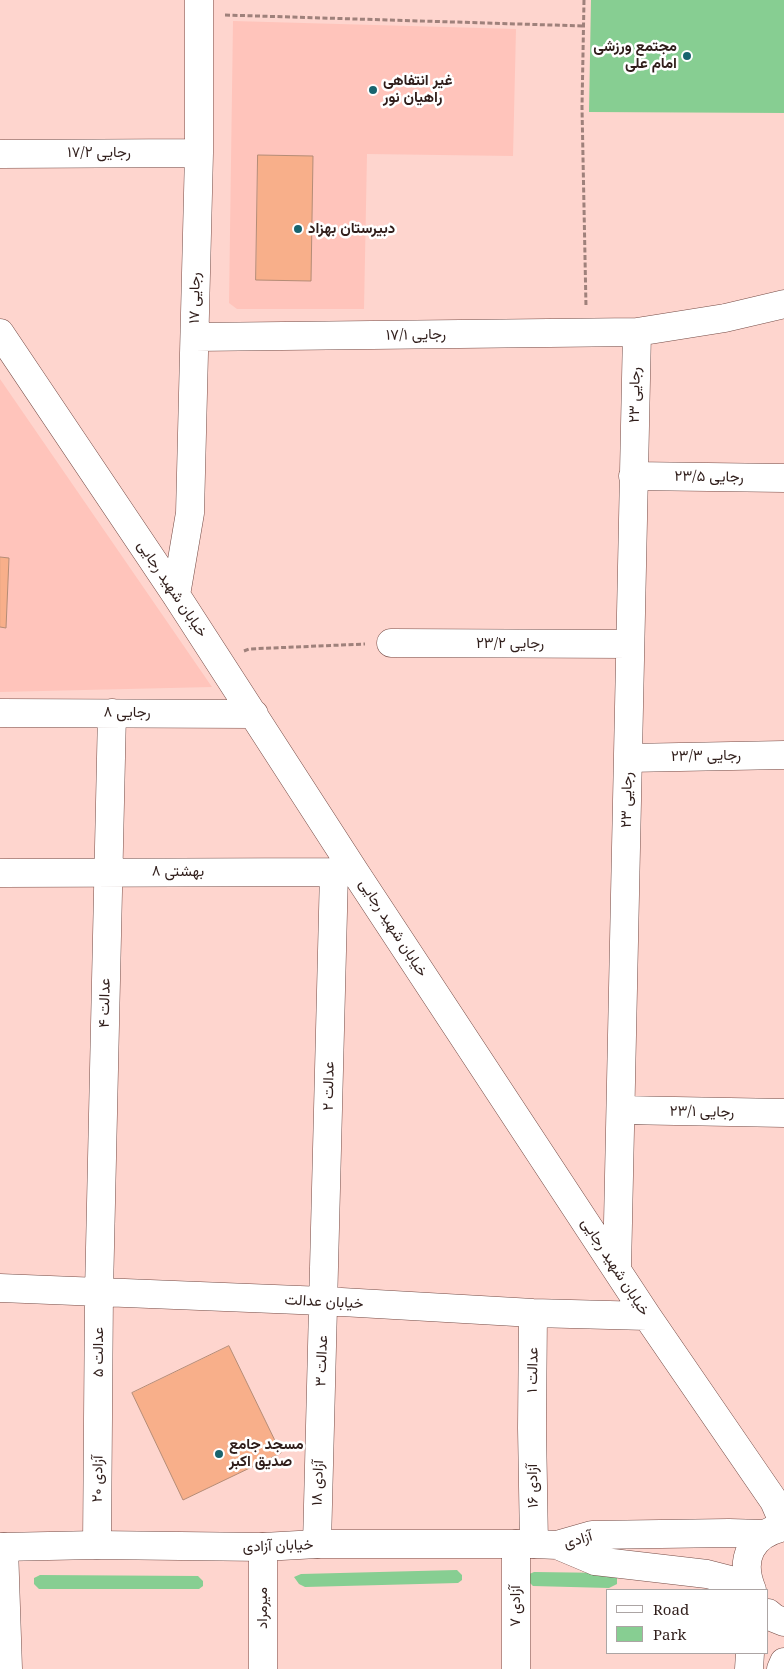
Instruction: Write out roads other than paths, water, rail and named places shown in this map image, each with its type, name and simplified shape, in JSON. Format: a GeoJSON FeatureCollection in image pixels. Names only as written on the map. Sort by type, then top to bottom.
{"type":"FeatureCollection","features":[{"type":"Feature","properties":{"kind":"street","name":"رجایی ۱۷"},"geometry":{"type":"LineString","coordinates":[[176,595],[190,513],[199,153],[198,7]]}},
{"type":"Feature","properties":{"kind":"street","name":"رجایی ۱۷/۲"},"geometry":{"type":"LineString","coordinates":[[0,154],[199,153]]}},
{"type":"Feature","properties":{"kind":"street","name":"رجایی ۱۷/۱"},"geometry":{"type":"LineString","coordinates":[[195,337],[637,332],[725,318],[784,304]]}},
{"type":"Feature","properties":{"kind":"street","name":"رجایی ۲۳"},"geometry":{"type":"LineString","coordinates":[[617,1269],[637,332]]}},
{"type":"Feature","properties":{"kind":"street","name":"خیابان شهید رجایی"},"geometry":{"type":"LineString","coordinates":[[0,333],[254,714],[345,872],[774,1501],[777,1528]]}},
{"type":"Feature","properties":{"kind":"street","name":"رجایی ۲۳/۵"},"geometry":{"type":"LineString","coordinates":[[633,476],[784,478]]}},
{"type":"Feature","properties":{"kind":"street","name":"رجایی ۲۳/۲"},"geometry":{"type":"LineString","coordinates":[[391,643],[630,644]]}},
{"type":"Feature","properties":{"kind":"street","name":"رجایی ۸"},"geometry":{"type":"LineString","coordinates":[[0,713],[254,714]]}},
{"type":"Feature","properties":{"kind":"street","name":"عدالت ۴"},"geometry":{"type":"LineString","coordinates":[[99,1292],[112,714]]}},
{"type":"Feature","properties":{"kind":"street","name":"رجایی ۲۳/۳"},"geometry":{"type":"LineString","coordinates":[[628,758],[784,756]]}},
{"type":"Feature","properties":{"kind":"street","name":"بهشتی ۸"},"geometry":{"type":"LineString","coordinates":[[0,873],[345,872]]}},
{"type":"Feature","properties":{"kind":"street","name":"عدالت ۲"},"geometry":{"type":"LineString","coordinates":[[324,1301],[345,872]]}},
{"type":"Feature","properties":{"kind":"street","name":"رجایی ۲۳/۱"},"geometry":{"type":"LineString","coordinates":[[621,1110],[784,1113]]}},
{"type":"Feature","properties":{"kind":"street","name":"خیابان عدالت"},"geometry":{"type":"LineString","coordinates":[[0,1288],[324,1301],[533,1313],[648,1316]]}},
{"type":"Feature","properties":{"kind":"street","name":"عدالت ۵"},"geometry":{"type":"LineString","coordinates":[[98,1412],[99,1292]]}},
{"type":"Feature","properties":{"kind":"street","name":"عدالت ۳"},"geometry":{"type":"LineString","coordinates":[[320,1421],[324,1301]]}},
{"type":"Feature","properties":{"kind":"street","name":"عدالت ۱"},"geometry":{"type":"LineString","coordinates":[[532,1428],[533,1313]]}},
{"type":"Feature","properties":{"kind":"street","name":"آزادی ۲۰"},"geometry":{"type":"LineString","coordinates":[[97,1545],[98,1412]]}},
{"type":"Feature","properties":{"kind":"street","name":"آزادی ۱۸"},"geometry":{"type":"LineString","coordinates":[[317,1544],[320,1421]]}},
{"type":"Feature","properties":{"kind":"street","name":"آزادی ۱۶"},"geometry":{"type":"LineString","coordinates":[[532,1428],[536,1544]]}},
{"type":"Feature","properties":{"kind":"street","name":"آزادی"},"geometry":{"type":"LineString","coordinates":[[536,1544],[592,1535],[729,1533],[777,1528]]}},
{"type":"Feature","properties":{"kind":"street"},"geometry":{"type":"LineString","coordinates":[[751,1588],[746,1572],[748,1556],[754,1543],[777,1528]]}},
{"type":"Feature","properties":{"kind":"street","name":"آزادی"},"geometry":{"type":"LineString","coordinates":[[536,1544],[595,1560],[707,1574],[751,1588]]}},
{"type":"Feature","properties":{"kind":"street","name":"خیابان آزادی"},"geometry":{"type":"LineString","coordinates":[[2,1547],[536,1544]]}},
{"type":"Feature","properties":{"kind":"street","name":"آزادی ۷"},"geometry":{"type":"LineString","coordinates":[[516,1669],[536,1544]]}},
{"type":"Feature","properties":{"kind":"street"},"geometry":{"type":"LineString","coordinates":[[2,1547],[8,1669]]}},
{"type":"Feature","properties":{"kind":"street","name":"میرمراد"},"geometry":{"type":"LineString","coordinates":[[263,1547],[263,1669]]}},
{"type":"Feature","properties":{"kind":"street"},"geometry":{"type":"LineString","coordinates":[[769,1614],[784,1622]]}},
{"type":"Feature","properties":{"kind":"street"},"geometry":{"type":"LineString","coordinates":[[749,1669],[750,1654]]}},
{"type":"Feature","properties":{"kind":"street"},"geometry":{"type":"LineString","coordinates":[[780,1669],[784,1662]]}},
{"type":"Feature","properties":{"kind":"place","name":"مجتمع ورزشی امام علی"},"geometry":{"type":"Point","coordinates":[687,56]}},
{"type":"Feature","properties":{"kind":"place","name":"غیر انتفاهی راهیان نور"},"geometry":{"type":"Point","coordinates":[373,90]}},
{"type":"Feature","properties":{"kind":"place","name":"دبیرستان بهزاد"},"geometry":{"type":"Point","coordinates":[298,229]}},
{"type":"Feature","properties":{"kind":"place","name":"مسجد جامع صدیق اکبر"},"geometry":{"type":"Point","coordinates":[219,1454]}}]}
